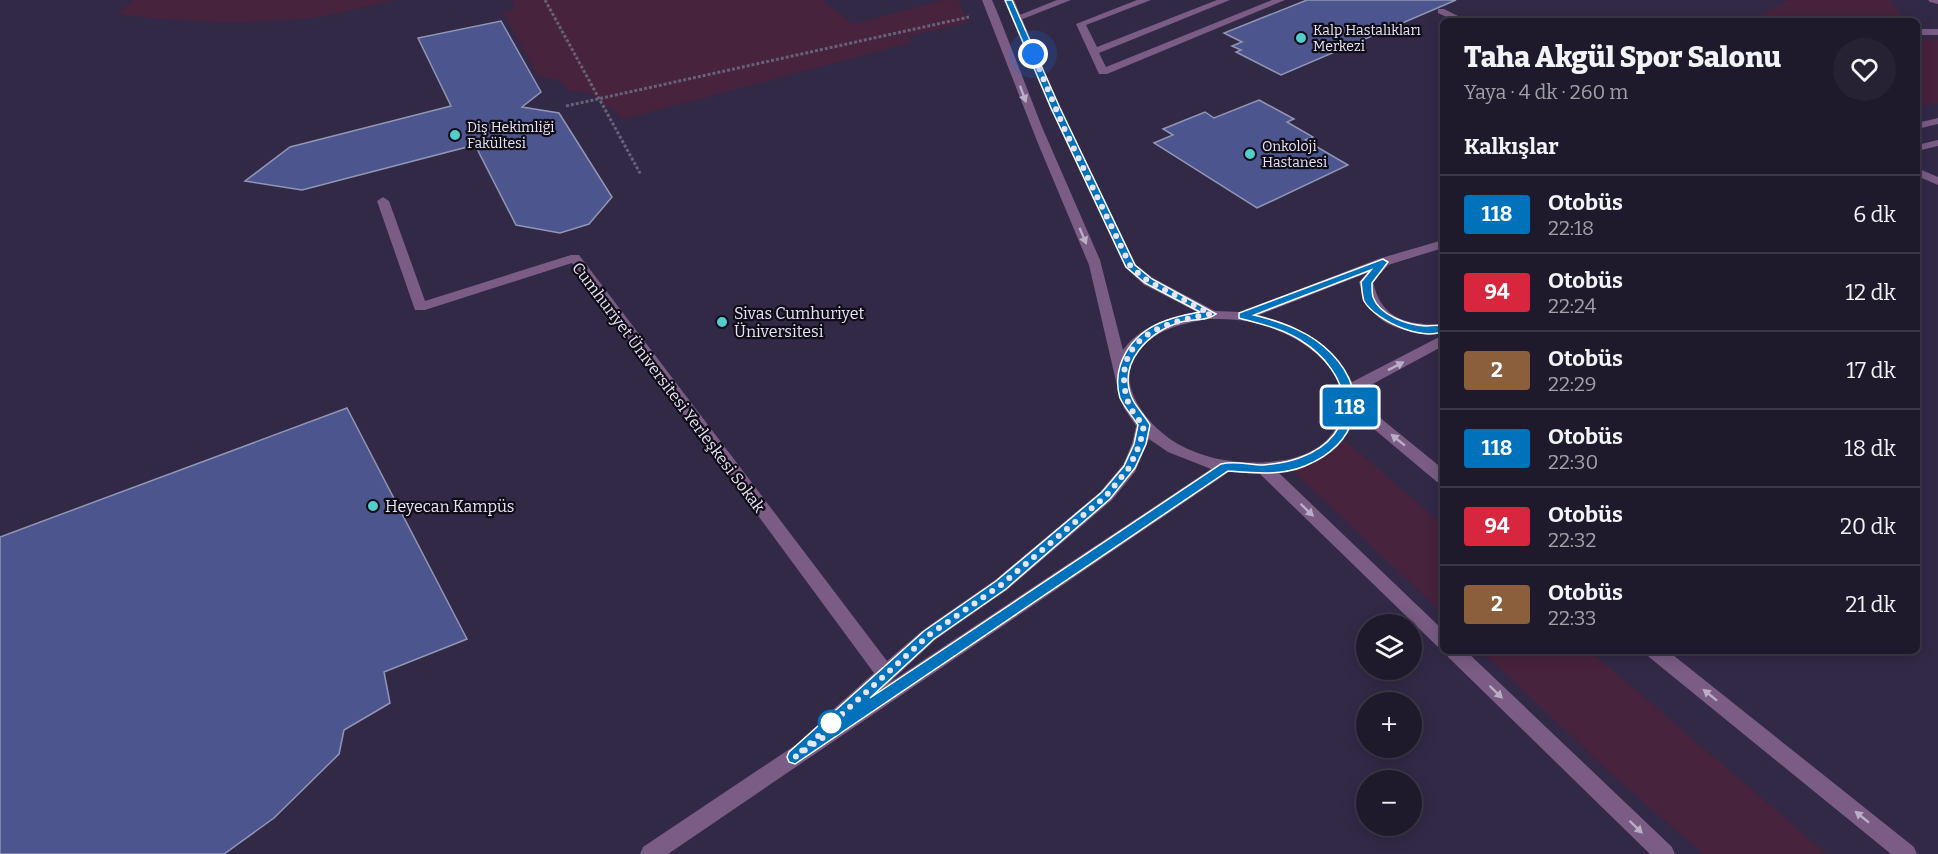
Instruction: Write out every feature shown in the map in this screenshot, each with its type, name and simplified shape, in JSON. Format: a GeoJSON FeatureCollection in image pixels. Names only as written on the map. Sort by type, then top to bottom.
{"type":"FeatureCollection","features":[{"type":"Feature","properties":{"kind":"street"},"geometry":{"type":"LineString","coordinates":[[1008,0],[1055,108],[1131,267],[1148,281],[1211,314]]}},
{"type":"Feature","properties":{"kind":"street"},"geometry":{"type":"LineString","coordinates":[[1017,18],[1065,0]]}},
{"type":"Feature","properties":{"kind":"street"},"geometry":{"type":"LineString","coordinates":[[1146,0],[1081,24],[1102,72],[1280,0]]}},
{"type":"Feature","properties":{"kind":"street"},"geometry":{"type":"LineString","coordinates":[[1094,52],[1225,0]]}},
{"type":"Feature","properties":{"kind":"street"},"geometry":{"type":"LineString","coordinates":[[1933,0],[1938,1]]}},
{"type":"Feature","properties":{"kind":"street"},"geometry":{"type":"LineString","coordinates":[[990,6],[1030,112],[1097,270],[1126,398],[1144,425],[1162,441],[1191,457],[1226,467],[1265,469],[1301,463],[1329,448],[1346,426],[1349,396],[1344,378],[1328,356],[1304,337],[1275,324],[1243,316],[1211,314],[1177,319],[1150,332],[1130,351],[1122,375]]}},
{"type":"Feature","properties":{"kind":"street"},"geometry":{"type":"LineString","coordinates":[[1441,11],[1456,18]]}},
{"type":"Feature","properties":{"kind":"street"},"geometry":{"type":"LineString","coordinates":[[1920,32],[1938,32]]}},
{"type":"Feature","properties":{"kind":"street"},"geometry":{"type":"LineString","coordinates":[[1920,125],[1938,121]]}},
{"type":"Feature","properties":{"kind":"street"},"geometry":{"type":"LineString","coordinates":[[1920,147],[1938,143]]}},
{"type":"Feature","properties":{"kind":"street"},"geometry":{"type":"LineString","coordinates":[[1920,173],[1938,182]]}},
{"type":"Feature","properties":{"kind":"street","name":"Cumhuriyet Üniversitesi Yerleşkesi Sokak"},"geometry":{"type":"LineString","coordinates":[[383,201],[420,307],[575,258],[886,674]]}},
{"type":"Feature","properties":{"kind":"street"},"geometry":{"type":"LineString","coordinates":[[1243,316],[1383,262],[1440,245]]}},
{"type":"Feature","properties":{"kind":"street"},"geometry":{"type":"LineString","coordinates":[[1383,262],[1366,282],[1368,299],[1381,314],[1401,326],[1440,328]]}},
{"type":"Feature","properties":{"kind":"street"},"geometry":{"type":"LineString","coordinates":[[1349,396],[1440,342]]}},
{"type":"Feature","properties":{"kind":"street"},"geometry":{"type":"LineString","coordinates":[[1349,396],[1440,474]]}},
{"type":"Feature","properties":{"kind":"street"},"geometry":{"type":"LineString","coordinates":[[795,757],[929,635],[1009,579],[1106,496],[1129,468],[1140,444],[1144,425]]}},
{"type":"Feature","properties":{"kind":"street"},"geometry":{"type":"LineString","coordinates":[[650,854],[1226,467]]}},
{"type":"Feature","properties":{"kind":"street"},"geometry":{"type":"LineString","coordinates":[[1265,469],[1440,638]]}},
{"type":"Feature","properties":{"kind":"street"},"geometry":{"type":"LineString","coordinates":[[1457,654],[1665,854]]}},
{"type":"Feature","properties":{"kind":"street"},"geometry":{"type":"LineString","coordinates":[[1659,654],[1907,854]]}},
{"type":"Feature","properties":{"kind":"path"},"geometry":{"type":"LineString","coordinates":[[545,0],[641,175]]}},
{"type":"Feature","properties":{"kind":"path"},"geometry":{"type":"LineString","coordinates":[[566,106],[990,6]]}},
{"type":"Feature","properties":{"kind":"shaded area","name":"Sivas Cumhuriyet Üniversitesi"},"geometry":{"type":"Polygon","coordinates":[[[0,0],[1938,0],[1938,854],[0,854],[0,0]]]}},
{"type":"Feature","properties":{"kind":"shaded area"},"geometry":{"type":"Polygon","coordinates":[[[133,0],[394,0],[316,17],[225,22],[118,14],[133,0]]]}},
{"type":"Feature","properties":{"kind":"shaded area"},"geometry":{"type":"Polygon","coordinates":[[[512,0],[822,0],[854,24],[943,0],[958,0],[968,23],[907,36],[913,42],[624,119],[589,93],[569,91],[559,80],[538,76],[503,12],[515,9],[512,0]]]}},
{"type":"Feature","properties":{"kind":"shaded area"},"geometry":{"type":"Polygon","coordinates":[[[1788,0],[1891,0],[1903,18],[1755,18],[1788,0]]]}},
{"type":"Feature","properties":{"kind":"shaded area"},"geometry":{"type":"Polygon","coordinates":[[[1938,39],[1938,103],[1920,106],[1920,40],[1938,39]]]}},
{"type":"Feature","properties":{"kind":"shaded area"},"geometry":{"type":"Polygon","coordinates":[[[1346,441],[1440,522],[1440,611],[1292,470],[1346,441]]]}},
{"type":"Feature","properties":{"kind":"shaded area"},"geometry":{"type":"Polygon","coordinates":[[[1485,654],[1594,654],[1827,854],[1703,854],[1611,774],[1485,654]]]}},
{"type":"Feature","properties":{"kind":"building","name":"Kalp Hastalıkları Merkezi"},"geometry":{"type":"Polygon","coordinates":[[[1307,0],[1456,0],[1281,75],[1236,52],[1241,50],[1232,46],[1242,42],[1224,33],[1307,0]]]}},
{"type":"Feature","properties":{"kind":"building","name":"Diş Hekimliği Fakültesi"},"geometry":{"type":"Polygon","coordinates":[[[501,21],[541,92],[522,107],[559,113],[612,197],[589,224],[560,233],[516,225],[475,145],[302,190],[245,181],[290,147],[451,106],[418,38],[501,21]]]}},
{"type":"Feature","properties":{"kind":"building","name":"Onkoloji Hastanesi"},"geometry":{"type":"Polygon","coordinates":[[[1259,100],[1294,119],[1287,122],[1313,137],[1305,140],[1348,165],[1257,208],[1154,143],[1173,135],[1163,129],[1205,112],[1214,118],[1259,100]]]}},
{"type":"Feature","properties":{"kind":"building"},"geometry":{"type":"Polygon","coordinates":[[[347,408],[467,639],[384,672],[390,703],[344,730],[339,754],[274,818],[224,854],[0,854],[0,537],[347,408]]]}},
{"type":"Feature","properties":{"kind":"bus line","name":"118"},"geometry":{"type":"LineString","coordinates":[[1008,0],[1055,108],[1131,267],[1148,281],[1211,314],[1177,319],[1150,332],[1130,351],[1122,375],[1126,398],[1144,425],[1140,444],[1129,468],[1106,496],[1076,524],[1001,585],[929,635],[795,757],[1226,467],[1265,469],[1301,463],[1329,448],[1346,426],[1351,402],[1344,378],[1328,356],[1304,337],[1275,324],[1243,316],[1383,262],[1366,282],[1368,299],[1381,314],[1401,326],[1440,328]]}},
{"type":"Feature","properties":{"kind":"place","name":"Kalp Hastalıkları Merkezi"},"geometry":{"type":"Point","coordinates":[1301,38]}},
{"type":"Feature","properties":{"kind":"place","name":"Diş Hekimliği Fakültesi"},"geometry":{"type":"Point","coordinates":[455,135]}},
{"type":"Feature","properties":{"kind":"place","name":"Onkoloji Hastanesi"},"geometry":{"type":"Point","coordinates":[1250,154]}},
{"type":"Feature","properties":{"kind":"place","name":"Sivas Cumhuriyet Üniversitesi"},"geometry":{"type":"Point","coordinates":[722,322]}},
{"type":"Feature","properties":{"kind":"place","name":"Heyecan Kampüs"},"geometry":{"type":"Point","coordinates":[373,506]}},
{"type":"Feature","properties":{"kind":"route"},"geometry":{"type":"LineString","coordinates":[[831,723],[834,730],[795,757],[825,729],[841,715],[929,635],[1001,585],[1076,524],[1106,496],[1129,468],[1140,444],[1144,425],[1126,398],[1122,375],[1130,351],[1150,332],[1177,319],[1211,314],[1148,281],[1131,267],[1064,128],[1033,54]]}}]}
